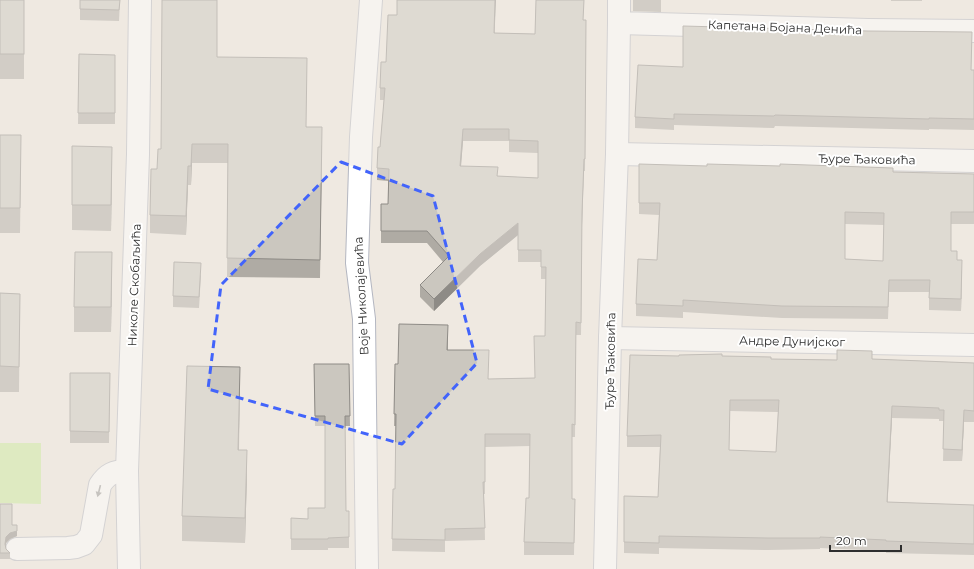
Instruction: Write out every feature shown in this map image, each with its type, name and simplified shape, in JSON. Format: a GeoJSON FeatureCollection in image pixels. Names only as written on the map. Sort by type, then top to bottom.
{"type":"FeatureCollection","features":[{"type":"Feature","properties":{"kind":"street","name":"Николе Скобаљића"},"geometry":{"type":"LineString","coordinates":[[129,569],[127,471],[138,154],[140,0]]}},
{"type":"Feature","properties":{"kind":"street","name":"Воје Николајевића"},"geometry":{"type":"LineString","coordinates":[[367,569],[364,320],[357,263],[361,137],[371,0]]}},
{"type":"Feature","properties":{"kind":"street"},"geometry":{"type":"LineString","coordinates":[[619,0],[619,23]]}},
{"type":"Feature","properties":{"kind":"street","name":"Капетана Бојана Денића"},"geometry":{"type":"LineString","coordinates":[[619,23],[868,30],[974,31]]}},
{"type":"Feature","properties":{"kind":"street","name":"Ђуре Ђаковића"},"geometry":{"type":"LineString","coordinates":[[605,569],[610,338],[617,154],[619,23]]}},
{"type":"Feature","properties":{"kind":"street","name":"Ђуре Ђаковића"},"geometry":{"type":"LineString","coordinates":[[617,154],[974,161]]}},
{"type":"Feature","properties":{"kind":"street","name":"Андре Дунијског"},"geometry":{"type":"LineString","coordinates":[[610,338],[974,345]]}},
{"type":"Feature","properties":{"kind":"street"},"geometry":{"type":"LineString","coordinates":[[17,549],[68,548],[84,544],[91,535],[100,485],[109,474],[116,471],[127,471]]}},
{"type":"Feature","properties":{"kind":"highlighted area"},"geometry":{"type":"Polygon","coordinates":[[[341,162],[433,196],[477,363],[402,444],[208,389],[221,285],[341,162]]]}},
{"type":"Feature","properties":{"kind":"green space"},"geometry":{"type":"Polygon","coordinates":[[[0,443],[41,443],[41,504],[0,503],[0,443]]]}},
{"type":"Feature","properties":{"kind":"building"},"geometry":{"type":"Polygon","coordinates":[[[0,0],[24,0],[24,54],[0,54],[0,0]]]}},
{"type":"Feature","properties":{"kind":"building"},"geometry":{"type":"Polygon","coordinates":[[[80,0],[120,0],[119,10],[80,9],[80,0]]]}},
{"type":"Feature","properties":{"kind":"building"},"geometry":{"type":"Polygon","coordinates":[[[162,0],[217,0],[217,57],[307,58],[306,127],[322,127],[320,260],[227,258],[228,144],[192,144],[191,166],[188,166],[186,216],[150,215],[151,169],[157,169],[158,149],[161,149],[162,0]]]}},
{"type":"Feature","properties":{"kind":"building"},"geometry":{"type":"Polygon","coordinates":[[[397,0],[495,0],[494,33],[535,34],[536,0],[584,0],[583,20],[586,20],[585,159],[582,213],[581,323],[576,322],[575,425],[572,424],[572,499],[575,499],[574,543],[524,542],[526,498],[529,498],[530,434],[485,434],[485,482],[483,482],[485,528],[445,529],[445,540],[392,539],[393,489],[395,489],[395,364],[398,364],[399,324],[448,325],[447,350],[489,350],[488,379],[535,378],[534,336],[545,336],[546,267],[541,267],[541,250],[518,250],[518,223],[480,254],[434,299],[420,285],[449,256],[427,231],[381,231],[381,204],[388,204],[389,169],[377,168],[385,88],[380,88],[381,62],[386,62],[388,15],[397,15],[397,0]],[[463,129],[460,166],[498,167],[497,176],[538,178],[538,141],[509,140],[509,129],[463,129]]]}},
{"type":"Feature","properties":{"kind":"building"},"geometry":{"type":"Polygon","coordinates":[[[683,26],[972,32],[971,70],[974,70],[974,119],[674,114],[674,119],[635,117],[638,65],[683,67],[683,26]]]}},
{"type":"Feature","properties":{"kind":"building"},"geometry":{"type":"Polygon","coordinates":[[[79,54],[115,55],[115,113],[78,113],[79,54]]]}},
{"type":"Feature","properties":{"kind":"building"},"geometry":{"type":"Polygon","coordinates":[[[0,135],[21,135],[20,208],[0,208],[0,135]]]}},
{"type":"Feature","properties":{"kind":"building"},"geometry":{"type":"Polygon","coordinates":[[[72,146],[112,147],[111,205],[72,205],[72,146]]]}},
{"type":"Feature","properties":{"kind":"building"},"geometry":{"type":"Polygon","coordinates":[[[639,164],[780,166],[780,164],[893,168],[893,172],[974,174],[974,212],[951,212],[951,251],[957,251],[957,260],[962,260],[961,299],[929,298],[930,280],[889,280],[888,307],[782,306],[683,300],[683,306],[636,304],[638,259],[657,260],[660,203],[639,203],[639,164]],[[845,212],[845,259],[883,261],[884,213],[845,212]]]}},
{"type":"Feature","properties":{"kind":"building"},"geometry":{"type":"Polygon","coordinates":[[[75,252],[112,252],[111,307],[74,307],[75,252]]]}},
{"type":"Feature","properties":{"kind":"building"},"geometry":{"type":"Polygon","coordinates":[[[174,262],[201,263],[199,297],[173,296],[174,262]]]}},
{"type":"Feature","properties":{"kind":"building"},"geometry":{"type":"Polygon","coordinates":[[[0,293],[20,294],[19,367],[0,366],[0,293]]]}},
{"type":"Feature","properties":{"kind":"building"},"geometry":{"type":"Polygon","coordinates":[[[837,350],[872,351],[872,359],[974,363],[974,411],[964,410],[962,450],[943,449],[944,410],[939,410],[939,408],[892,406],[887,502],[974,505],[974,544],[820,537],[768,538],[659,536],[659,543],[624,542],[624,496],[658,497],[661,435],[627,436],[630,355],[679,356],[722,354],[722,356],[771,357],[771,359],[837,360],[837,350]],[[730,400],[729,450],[776,452],[779,400],[730,400]]]}},
{"type":"Feature","properties":{"kind":"building"},"geometry":{"type":"Polygon","coordinates":[[[314,364],[349,364],[350,416],[345,416],[346,511],[349,511],[349,537],[328,539],[291,539],[291,518],[308,519],[308,508],[325,508],[325,416],[315,416],[314,364]]]}},
{"type":"Feature","properties":{"kind":"building"},"geometry":{"type":"Polygon","coordinates":[[[187,366],[240,367],[238,450],[247,450],[245,518],[182,516],[187,366]]]}},
{"type":"Feature","properties":{"kind":"building"},"geometry":{"type":"Polygon","coordinates":[[[70,373],[110,373],[109,432],[70,431],[70,373]]]}},
{"type":"Feature","properties":{"kind":"building"},"geometry":{"type":"Polygon","coordinates":[[[0,504],[12,504],[12,525],[17,525],[17,531],[10,533],[6,537],[6,549],[10,553],[0,553],[0,504]]]}}]}
